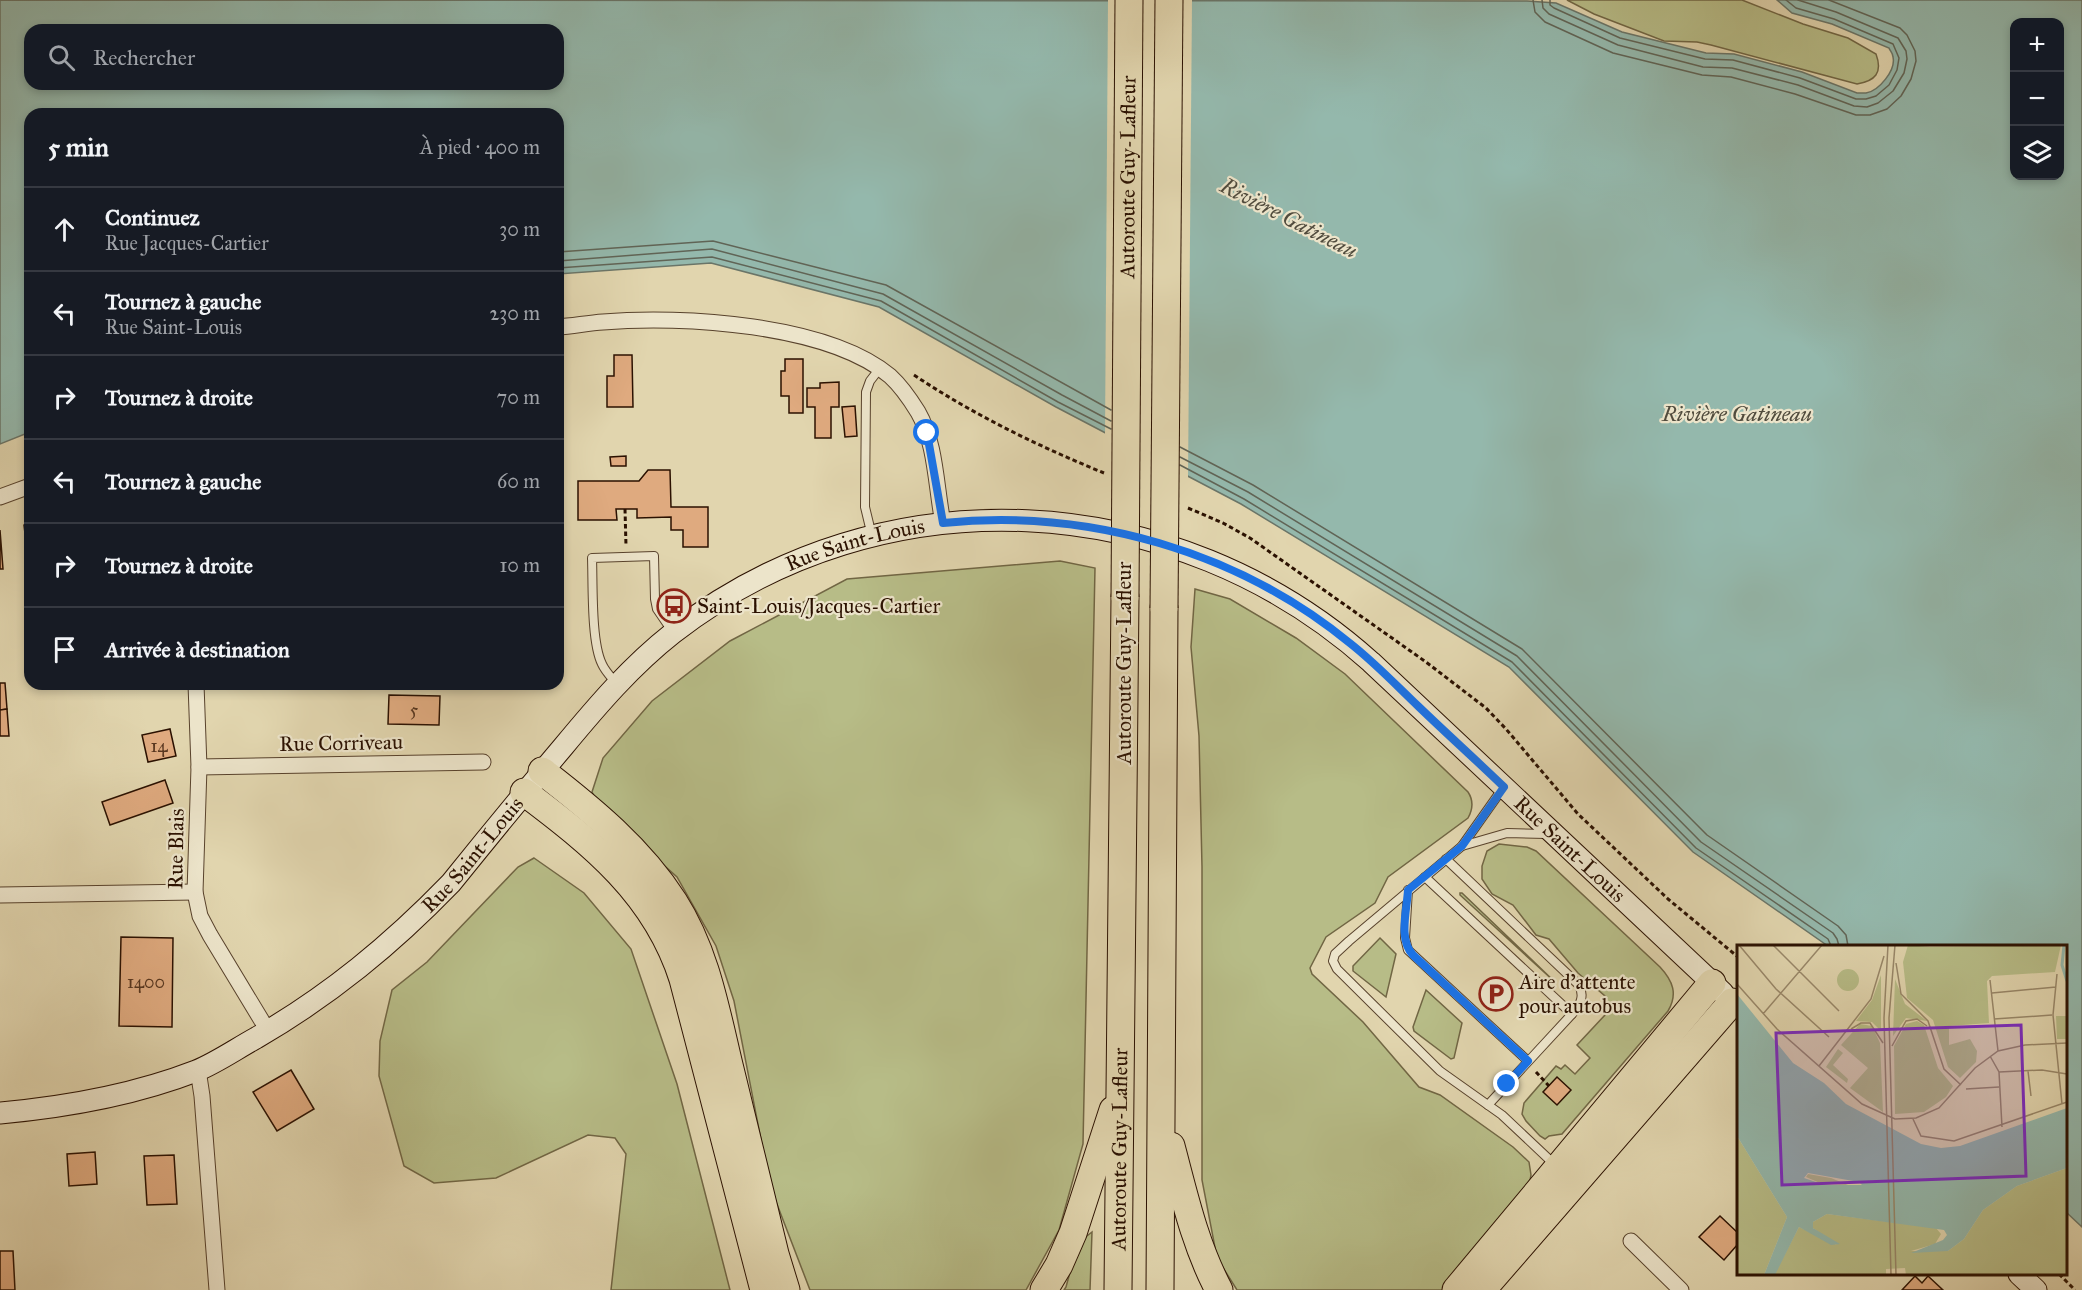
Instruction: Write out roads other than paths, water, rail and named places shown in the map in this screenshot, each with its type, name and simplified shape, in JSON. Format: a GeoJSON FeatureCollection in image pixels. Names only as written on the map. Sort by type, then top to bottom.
{"type":"FeatureCollection","features":[{"type":"Feature","properties":{"kind":"highway","name":"Autoroute Guy-Lafleur"},"geometry":{"type":"LineString","coordinates":[[1118,1290],[1129,0]]}},
{"type":"Feature","properties":{"kind":"highway","name":"Autoroute Guy-Lafleur"},"geometry":{"type":"LineString","coordinates":[[1160,1290],[1169,0]]}},
{"type":"Feature","properties":{"kind":"highway"},"geometry":{"type":"LineString","coordinates":[[542,771],[593,812],[638,855],[674,902],[693,938],[712,993],[772,1243],[786,1290]]}},
{"type":"Feature","properties":{"kind":"highway"},"geometry":{"type":"LineString","coordinates":[[524,792],[592,846],[623,876],[651,912],[668,940],[683,979],[764,1290]]}},
{"type":"Feature","properties":{"kind":"highway"},"geometry":{"type":"LineString","coordinates":[[1456,1290],[1712,983]]}},
{"type":"Feature","properties":{"kind":"highway"},"geometry":{"type":"LineString","coordinates":[[1482,1290],[1735,1005]]}},
{"type":"Feature","properties":{"kind":"highway"},"geometry":{"type":"LineString","coordinates":[[1044,1290],[1059,1265],[1073,1233],[1121,1086]]}},
{"type":"Feature","properties":{"kind":"highway"},"geometry":{"type":"LineString","coordinates":[[1162,1112],[1194,1233],[1219,1290]]}},
{"type":"Feature","properties":{"kind":"main road","name":"Rue Saint-Louis"},"geometry":{"type":"LineString","coordinates":[[0,1113],[92,1100],[165,1082],[198,1070],[268,1031],[328,993],[409,926],[451,883],[524,792],[617,684],[646,655],[673,633],[717,602],[774,571],[812,555],[872,536],[915,526],[981,520],[1024,520],[1098,528],[1177,549],[1234,572],[1306,611],[1351,644],[1735,1005]]}},
{"type":"Feature","properties":{"kind":"main road"},"geometry":{"type":"LineString","coordinates":[[2020,1275],[2036,1290]]}},
{"type":"Feature","properties":{"kind":"street"},"geometry":{"type":"LineString","coordinates":[[564,326],[605,321],[672,320],[753,327],[810,337],[845,350],[880,368],[906,394],[923,423],[930,447],[943,523]]}},
{"type":"Feature","properties":{"kind":"street"},"geometry":{"type":"LineString","coordinates":[[0,497],[24,488]]}},
{"type":"Feature","properties":{"kind":"street","name":"Rue Blais"},"geometry":{"type":"LineString","coordinates":[[196,690],[199,767],[195,892],[200,916],[268,1031]]}},
{"type":"Feature","properties":{"kind":"street","name":"Rue Corriveau"},"geometry":{"type":"LineString","coordinates":[[199,767],[483,762]]}},
{"type":"Feature","properties":{"kind":"street"},"geometry":{"type":"LineString","coordinates":[[0,895],[195,892]]}},
{"type":"Feature","properties":{"kind":"street"},"geometry":{"type":"LineString","coordinates":[[198,1070],[218,1290]]}},
{"type":"Feature","properties":{"kind":"street"},"geometry":{"type":"LineString","coordinates":[[1630,1241],[1681,1290]]}},
{"type":"Feature","properties":{"kind":"lane"},"geometry":{"type":"LineString","coordinates":[[872,536],[865,507],[866,392],[870,381],[880,368]]}},
{"type":"Feature","properties":{"kind":"lane"},"geometry":{"type":"LineString","coordinates":[[617,684],[603,667],[598,652],[592,558],[654,556],[657,609],[673,633]]}},
{"type":"Feature","properties":{"kind":"lane"},"geometry":{"type":"LineString","coordinates":[[1504,787],[1462,846],[1335,954],[1334,965],[1440,1071],[1522,1132],[1558,1168]]}},
{"type":"Feature","properties":{"kind":"lane"},"geometry":{"type":"LineString","coordinates":[[1462,846],[1507,833],[1554,834]]}},
{"type":"Feature","properties":{"kind":"lane"},"geometry":{"type":"LineString","coordinates":[[1446,859],[1579,985],[1582,993],[1581,1000],[1572,1014],[1488,1105]]}},
{"type":"Feature","properties":{"kind":"lane"},"geometry":{"type":"LineString","coordinates":[[1425,877],[1572,1014]]}},
{"type":"Feature","properties":{"kind":"lane"},"geometry":{"type":"LineString","coordinates":[[1408,890],[1405,938],[1408,950],[1528,1061]]}},
{"type":"Feature","properties":{"kind":"water","name":"Rivière Gatineau"},"geometry":{"type":"Polygon","coordinates":[[[0,0],[1527,1],[1556,3],[1622,32],[1706,53],[1734,54],[1802,72],[1857,93],[1866,93],[1881,84],[1889,74],[1893,54],[1889,48],[1832,24],[1792,13],[1777,0],[2082,0],[2082,1227],[2067,1213],[2067,945],[1827,945],[1693,852],[1509,667],[1241,504],[1056,407],[879,307],[711,263],[564,274],[564,108],[24,108],[24,434],[0,444],[0,0]]]}},
{"type":"Feature","properties":{"kind":"place","name":"Saint-Louis/Jacques-Cartier"},"geometry":{"type":"Point","coordinates":[674,606]}},
{"type":"Feature","properties":{"kind":"place","name":"Aire d'attente pour autobus"},"geometry":{"type":"Point","coordinates":[1496,994]}}]}
